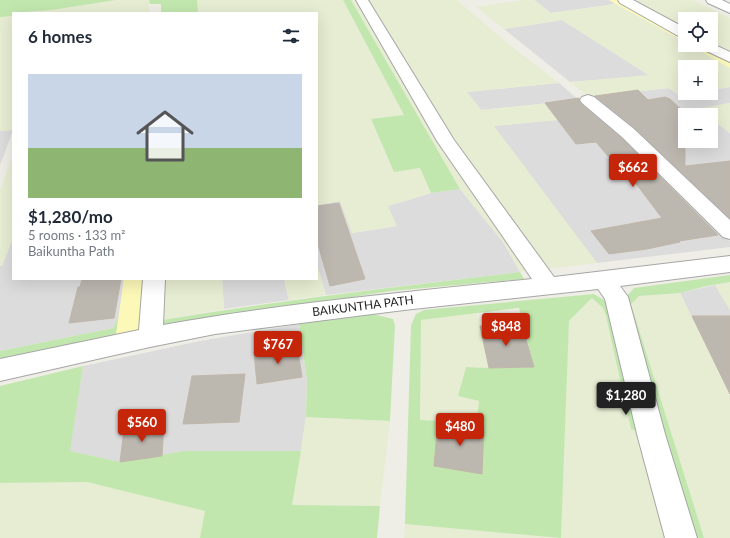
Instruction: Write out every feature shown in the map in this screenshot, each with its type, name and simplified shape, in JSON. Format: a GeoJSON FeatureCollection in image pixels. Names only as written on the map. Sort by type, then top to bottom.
{"type":"FeatureCollection","features":[{"type":"Feature","properties":{"kind":"street"},"geometry":{"type":"LineString","coordinates":[[362,0],[446,141],[548,286]]}},
{"type":"Feature","properties":{"kind":"street"},"geometry":{"type":"LineString","coordinates":[[624,0],[678,30]]}},
{"type":"Feature","properties":{"kind":"street"},"geometry":{"type":"LineString","coordinates":[[712,0],[730,9]]}},
{"type":"Feature","properties":{"kind":"street"},"geometry":{"type":"LineString","coordinates":[[718,52],[730,58]]}},
{"type":"Feature","properties":{"kind":"street"},"geometry":{"type":"LineString","coordinates":[[588,100],[628,133],[730,232]]}},
{"type":"Feature","properties":{"kind":"street","name":"BAIKUNTHA PATH"},"geometry":{"type":"LineString","coordinates":[[0,370],[150,337],[215,325],[297,313],[604,280],[730,264]]}},
{"type":"Feature","properties":{"kind":"street"},"geometry":{"type":"LineString","coordinates":[[150,337],[154,280]]}},
{"type":"Feature","properties":{"kind":"street"},"geometry":{"type":"LineString","coordinates":[[604,280],[616,298],[651,434],[681,538]]}},
{"type":"Feature","properties":{"kind":"shaded area"},"geometry":{"type":"Polygon","coordinates":[[[534,0],[609,0],[615,4],[551,13],[534,0]]]}},
{"type":"Feature","properties":{"kind":"shaded area"},"geometry":{"type":"Polygon","coordinates":[[[562,20],[650,76],[570,82],[504,29],[562,20]]]}},
{"type":"Feature","properties":{"kind":"shaded area"},"geometry":{"type":"Polygon","coordinates":[[[559,83],[579,100],[481,110],[467,92],[559,83]]]}},
{"type":"Feature","properties":{"kind":"shaded area"},"geometry":{"type":"Polygon","coordinates":[[[730,87],[730,103],[703,108],[678,108],[678,148],[718,148],[718,124],[730,133],[730,223],[589,97],[669,88],[678,94],[678,100],[718,100],[718,89],[730,87]]]}},
{"type":"Feature","properties":{"kind":"shaded area"},"geometry":{"type":"Polygon","coordinates":[[[599,116],[621,134],[730,241],[730,247],[597,263],[493,126],[599,116]]]}},
{"type":"Feature","properties":{"kind":"shaded area"},"geometry":{"type":"Polygon","coordinates":[[[12,130],[0,165],[0,131],[12,130]]]}},
{"type":"Feature","properties":{"kind":"shaded area"},"geometry":{"type":"Polygon","coordinates":[[[460,189],[503,242],[520,272],[326,295],[318,268],[318,205],[340,201],[353,233],[396,226],[388,206],[431,193],[460,189]]]}},
{"type":"Feature","properties":{"kind":"shaded area"},"geometry":{"type":"Polygon","coordinates":[[[12,243],[12,280],[124,280],[119,317],[113,328],[0,351],[0,266],[2,266],[12,243]]]}},
{"type":"Feature","properties":{"kind":"shaded area"},"geometry":{"type":"Polygon","coordinates":[[[222,280],[284,280],[289,300],[224,309],[222,280]]]}},
{"type":"Feature","properties":{"kind":"shaded area"},"geometry":{"type":"Polygon","coordinates":[[[715,285],[730,310],[730,395],[680,293],[715,285]]]}},
{"type":"Feature","properties":{"kind":"shaded area"},"geometry":{"type":"Polygon","coordinates":[[[299,324],[307,380],[306,417],[301,451],[184,451],[120,462],[69,451],[83,366],[200,341],[299,324]]]}},
{"type":"Feature","properties":{"kind":"green space"},"geometry":{"type":"Polygon","coordinates":[[[0,0],[116,0],[51,10],[12,12],[12,16],[0,17],[0,0]]]}},
{"type":"Feature","properties":{"kind":"green space"},"geometry":{"type":"Polygon","coordinates":[[[116,0],[149,0],[150,12],[33,12],[116,0]]]}},
{"type":"Feature","properties":{"kind":"green space"},"geometry":{"type":"Polygon","coordinates":[[[149,0],[197,0],[198,12],[161,12],[161,4],[150,4],[149,0]]]}},
{"type":"Feature","properties":{"kind":"green space"},"geometry":{"type":"Polygon","coordinates":[[[197,0],[343,0],[404,115],[371,120],[394,171],[420,168],[431,193],[388,206],[397,226],[352,233],[340,201],[318,205],[318,12],[198,12],[197,0]]]}},
{"type":"Feature","properties":{"kind":"green space"},"geometry":{"type":"Polygon","coordinates":[[[343,0],[351,0],[460,189],[431,193],[420,168],[394,172],[371,119],[404,115],[343,0]]]}},
{"type":"Feature","properties":{"kind":"green space"},"geometry":{"type":"Polygon","coordinates":[[[351,0],[457,0],[511,46],[559,83],[467,92],[481,110],[579,100],[599,116],[494,126],[597,263],[520,272],[503,242],[460,189],[351,0]]]}},
{"type":"Feature","properties":{"kind":"green space"},"geometry":{"type":"Polygon","coordinates":[[[522,0],[534,0],[551,13],[615,4],[678,38],[678,52],[702,52],[716,60],[678,60],[678,94],[668,88],[589,97],[570,82],[649,75],[562,20],[504,29],[476,7],[522,0]]]}},
{"type":"Feature","properties":{"kind":"green space"},"geometry":{"type":"Polygon","coordinates":[[[621,0],[693,0],[718,12],[678,12],[678,31],[621,0]]]}},
{"type":"Feature","properties":{"kind":"green space"},"geometry":{"type":"Polygon","coordinates":[[[718,12],[730,18],[730,60],[718,51],[718,12]]]}},
{"type":"Feature","properties":{"kind":"green space"},"geometry":{"type":"Polygon","coordinates":[[[12,16],[12,130],[0,131],[0,17],[12,16]]]}},
{"type":"Feature","properties":{"kind":"green space"},"geometry":{"type":"Polygon","coordinates":[[[718,61],[730,68],[730,87],[718,89],[718,61]]]}},
{"type":"Feature","properties":{"kind":"green space"},"geometry":{"type":"Polygon","coordinates":[[[730,103],[730,133],[718,124],[718,108],[703,108],[730,103]]]}},
{"type":"Feature","properties":{"kind":"green space"},"geometry":{"type":"Polygon","coordinates":[[[12,159],[12,243],[2,266],[0,266],[0,190],[12,159]]]}},
{"type":"Feature","properties":{"kind":"green space"},"geometry":{"type":"Polygon","coordinates":[[[318,268],[326,295],[289,300],[284,280],[318,280],[318,268]]]}},
{"type":"Feature","properties":{"kind":"green space"},"geometry":{"type":"Polygon","coordinates":[[[520,272],[524,279],[391,291],[147,329],[150,322],[196,314],[520,272]]]}},
{"type":"Feature","properties":{"kind":"green space"},"geometry":{"type":"Polygon","coordinates":[[[730,275],[730,282],[680,293],[639,296],[631,304],[704,538],[694,538],[635,343],[627,296],[634,288],[730,275]]]}},
{"type":"Feature","properties":{"kind":"green space"},"geometry":{"type":"Polygon","coordinates":[[[142,280],[222,280],[224,309],[150,322],[141,321],[142,280]]]}},
{"type":"Feature","properties":{"kind":"green space"},"geometry":{"type":"Polygon","coordinates":[[[730,282],[730,310],[715,285],[730,282]]]}},
{"type":"Feature","properties":{"kind":"green space"},"geometry":{"type":"Polygon","coordinates":[[[680,293],[730,395],[730,538],[704,538],[631,304],[639,296],[680,293]]]}},
{"type":"Feature","properties":{"kind":"green space"},"geometry":{"type":"Polygon","coordinates":[[[594,294],[604,300],[613,317],[640,432],[631,429],[606,316],[603,308],[592,298],[569,321],[561,538],[405,524],[411,325],[416,314],[424,310],[594,294]],[[519,308],[421,320],[420,420],[438,421],[482,473],[484,428],[476,426],[479,401],[458,396],[466,367],[534,367],[519,308]]]}},
{"type":"Feature","properties":{"kind":"green space"},"geometry":{"type":"Polygon","coordinates":[[[592,298],[603,308],[606,316],[631,429],[640,432],[668,538],[561,538],[569,321],[592,298]]]}},
{"type":"Feature","properties":{"kind":"green space"},"geometry":{"type":"Polygon","coordinates":[[[477,313],[489,368],[466,367],[458,396],[479,401],[476,426],[420,420],[421,320],[477,313]]]}},
{"type":"Feature","properties":{"kind":"green space"},"geometry":{"type":"Polygon","coordinates":[[[120,315],[116,334],[0,359],[0,351],[113,328],[120,315]]]}},
{"type":"Feature","properties":{"kind":"green space"},"geometry":{"type":"Polygon","coordinates":[[[365,315],[377,315],[393,319],[395,325],[390,421],[306,417],[307,380],[299,324],[365,315]]]}},
{"type":"Feature","properties":{"kind":"green space"},"geometry":{"type":"Polygon","coordinates":[[[83,366],[70,451],[120,462],[184,451],[301,451],[292,505],[380,506],[377,538],[200,538],[205,511],[87,482],[0,483],[0,386],[83,366]]]}},
{"type":"Feature","properties":{"kind":"green space"},"geometry":{"type":"Polygon","coordinates":[[[306,417],[390,421],[380,506],[292,505],[306,417]]]}},
{"type":"Feature","properties":{"kind":"green space"},"geometry":{"type":"Polygon","coordinates":[[[87,482],[205,511],[200,538],[0,538],[0,483],[87,482]]]}},
{"type":"Feature","properties":{"kind":"green space"},"geometry":{"type":"Polygon","coordinates":[[[405,524],[544,536],[553,538],[404,538],[405,524]]]}},
{"type":"Feature","properties":{"kind":"sand"},"geometry":{"type":"Polygon","coordinates":[[[609,0],[621,0],[678,31],[678,38],[609,0]]]}},
{"type":"Feature","properties":{"kind":"sand"},"geometry":{"type":"Polygon","coordinates":[[[702,52],[716,52],[730,60],[730,68],[718,60],[702,52]]]}},
{"type":"Feature","properties":{"kind":"sand"},"geometry":{"type":"Polygon","coordinates":[[[124,280],[142,280],[140,315],[147,329],[116,334],[124,280]]]}},
{"type":"Feature","properties":{"kind":"building"},"geometry":{"type":"Polygon","coordinates":[[[638,90],[648,100],[665,97],[670,99],[680,108],[678,108],[678,148],[685,148],[685,166],[730,161],[730,218],[635,128],[595,96],[638,90]]]}},
{"type":"Feature","properties":{"kind":"building"},"geometry":{"type":"Polygon","coordinates":[[[579,98],[581,104],[621,138],[718,235],[679,241],[680,242],[647,249],[609,254],[591,231],[662,218],[615,156],[608,156],[596,142],[576,144],[545,103],[579,98]]]}},
{"type":"Feature","properties":{"kind":"building"},"geometry":{"type":"Polygon","coordinates":[[[339,203],[365,279],[330,286],[318,244],[318,206],[339,203]]]}},
{"type":"Feature","properties":{"kind":"building"},"geometry":{"type":"Polygon","coordinates":[[[82,280],[121,280],[114,318],[69,323],[78,287],[80,287],[82,280]]]}},
{"type":"Feature","properties":{"kind":"building"},"geometry":{"type":"Polygon","coordinates":[[[692,316],[730,316],[730,394],[692,316]]]}},
{"type":"Feature","properties":{"kind":"building"},"geometry":{"type":"Polygon","coordinates":[[[522,325],[534,367],[489,368],[480,326],[522,325]]]}},
{"type":"Feature","properties":{"kind":"building"},"geometry":{"type":"Polygon","coordinates":[[[297,345],[302,377],[257,384],[254,352],[297,345]]]}},
{"type":"Feature","properties":{"kind":"building"},"geometry":{"type":"Polygon","coordinates":[[[245,374],[239,422],[183,424],[192,376],[245,374]]]}},
{"type":"Feature","properties":{"kind":"building"},"geometry":{"type":"Polygon","coordinates":[[[438,421],[484,428],[482,474],[434,466],[438,421]]]}},
{"type":"Feature","properties":{"kind":"building"},"geometry":{"type":"Polygon","coordinates":[[[164,424],[162,456],[120,462],[124,429],[164,424]]]}}]}
